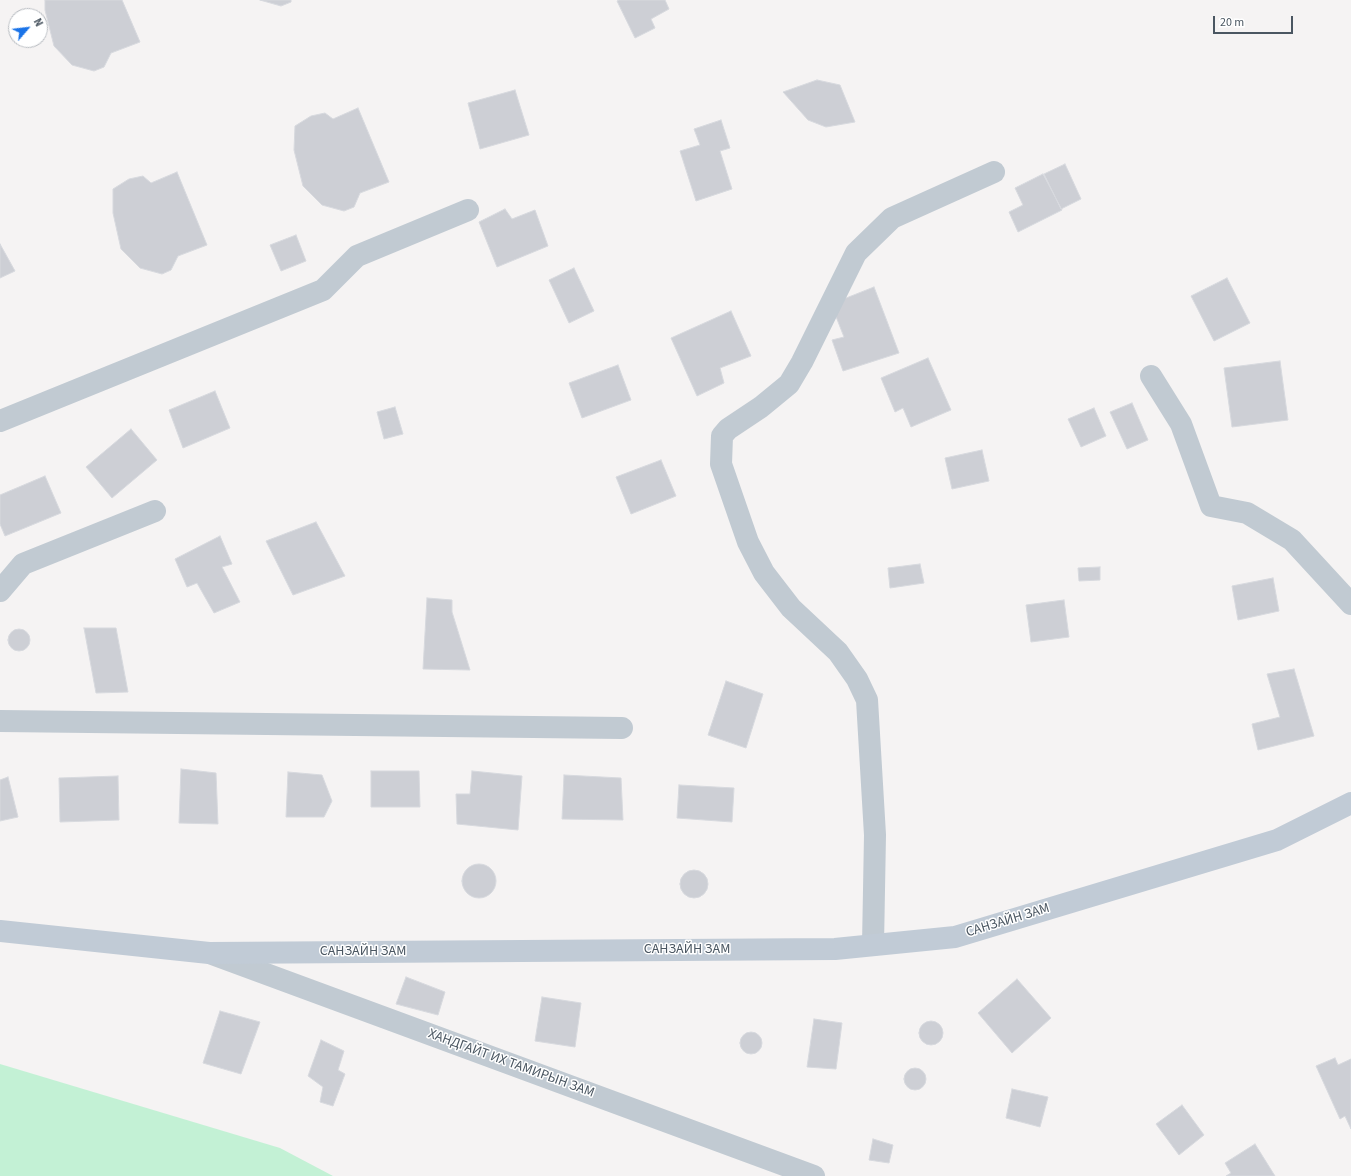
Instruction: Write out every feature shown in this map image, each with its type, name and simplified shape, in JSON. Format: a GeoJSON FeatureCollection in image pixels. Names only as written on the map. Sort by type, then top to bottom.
{"type":"FeatureCollection","features":[{"type":"Feature","properties":{"kind":"main road","name":"САНЗАЙН ЗАМ"},"geometry":{"type":"LineString","coordinates":[[0,932],[208,952],[835,949],[954,937],[1277,840],[1351,803]]}},
{"type":"Feature","properties":{"kind":"street"},"geometry":{"type":"LineString","coordinates":[[873,945],[875,835],[867,700],[857,679],[838,652],[791,608],[764,573],[748,542],[721,464],[722,436],[728,429],[761,406],[788,384],[802,362],[856,253],[892,218],[994,172]]}},
{"type":"Feature","properties":{"kind":"street"},"geometry":{"type":"LineString","coordinates":[[0,421],[323,290],[357,256],[468,210]]}},
{"type":"Feature","properties":{"kind":"street"},"geometry":{"type":"LineString","coordinates":[[1151,376],[1181,424],[1211,506],[1247,513],[1292,540],[1351,604]]}},
{"type":"Feature","properties":{"kind":"street"},"geometry":{"type":"LineString","coordinates":[[0,591],[23,564],[155,511]]}},
{"type":"Feature","properties":{"kind":"street"},"geometry":{"type":"LineString","coordinates":[[0,721],[622,728]]}},
{"type":"Feature","properties":{"kind":"street","name":"ХАНДГАЙТ ИХ ТАМИРЫН ЗАМ"},"geometry":{"type":"LineString","coordinates":[[208,952],[814,1176]]}},
{"type":"Feature","properties":{"kind":"green space"},"geometry":{"type":"Polygon","coordinates":[[[0,1064],[280,1148],[333,1176],[0,1176],[0,1064]]]}},
{"type":"Feature","properties":{"kind":"building"},"geometry":{"type":"Polygon","coordinates":[[[45,0],[122,0],[140,42],[111,53],[104,67],[94,71],[72,65],[54,46],[48,22],[48,8],[45,8],[45,0]]]}},
{"type":"Feature","properties":{"kind":"building"},"geometry":{"type":"Polygon","coordinates":[[[260,0],[291,0],[291,2],[281,6],[260,0]]]}},
{"type":"Feature","properties":{"kind":"building"},"geometry":{"type":"Polygon","coordinates":[[[665,0],[669,9],[651,19],[655,28],[635,38],[617,1],[665,0]]]}},
{"type":"Feature","properties":{"kind":"building"},"geometry":{"type":"Polygon","coordinates":[[[817,80],[840,85],[855,122],[826,127],[808,120],[783,92],[817,80]]]}},
{"type":"Feature","properties":{"kind":"building"},"geometry":{"type":"Polygon","coordinates":[[[515,90],[529,135],[480,149],[468,103],[515,90]]]}},
{"type":"Feature","properties":{"kind":"building"},"geometry":{"type":"Polygon","coordinates":[[[358,108],[389,182],[360,193],[354,207],[344,211],[322,205],[303,186],[294,150],[295,126],[311,116],[325,113],[333,119],[358,108]]]}},
{"type":"Feature","properties":{"kind":"building"},"geometry":{"type":"Polygon","coordinates":[[[721,120],[730,148],[720,151],[732,189],[696,201],[680,151],[700,145],[694,129],[721,120]]]}},
{"type":"Feature","properties":{"kind":"building"},"geometry":{"type":"Polygon","coordinates":[[[1065,164],[1081,199],[1061,209],[1044,174],[1065,164]]]}},
{"type":"Feature","properties":{"kind":"building"},"geometry":{"type":"Polygon","coordinates":[[[177,172],[207,245],[178,256],[171,270],[162,274],[140,268],[121,249],[113,213],[113,189],[129,179],[143,176],[151,183],[177,172]]]}},
{"type":"Feature","properties":{"kind":"building"},"geometry":{"type":"Polygon","coordinates":[[[1043,174],[1062,210],[1018,232],[1009,212],[1023,205],[1015,188],[1043,174]]]}},
{"type":"Feature","properties":{"kind":"building"},"geometry":{"type":"Polygon","coordinates":[[[505,209],[512,219],[535,210],[548,246],[497,267],[479,222],[505,209]]]}},
{"type":"Feature","properties":{"kind":"building"},"geometry":{"type":"Polygon","coordinates":[[[296,235],[306,261],[281,271],[270,245],[296,235]]]}},
{"type":"Feature","properties":{"kind":"building"},"geometry":{"type":"Polygon","coordinates":[[[0,244],[15,271],[0,278],[0,244]]]}},
{"type":"Feature","properties":{"kind":"building"},"geometry":{"type":"Polygon","coordinates":[[[574,268],[594,311],[569,323],[549,280],[574,268]]]}},
{"type":"Feature","properties":{"kind":"building"},"geometry":{"type":"Polygon","coordinates":[[[1227,278],[1250,323],[1214,341],[1191,296],[1227,278]]]}},
{"type":"Feature","properties":{"kind":"building"},"geometry":{"type":"Polygon","coordinates":[[[874,287],[899,353],[843,371],[832,340],[844,337],[831,304],[874,287]]]}},
{"type":"Feature","properties":{"kind":"building"},"geometry":{"type":"Polygon","coordinates":[[[731,311],[751,356],[720,368],[724,383],[697,396],[671,338],[731,311]]]}},
{"type":"Feature","properties":{"kind":"building"},"geometry":{"type":"Polygon","coordinates":[[[928,358],[951,410],[911,427],[903,408],[895,412],[881,378],[928,358]]]}},
{"type":"Feature","properties":{"kind":"building"},"geometry":{"type":"Polygon","coordinates":[[[1280,361],[1288,420],[1232,427],[1224,368],[1280,361]]]}},
{"type":"Feature","properties":{"kind":"building"},"geometry":{"type":"Polygon","coordinates":[[[618,365],[631,400],[582,418],[569,383],[618,365]]]}},
{"type":"Feature","properties":{"kind":"building"},"geometry":{"type":"Polygon","coordinates":[[[215,391],[230,428],[183,448],[169,410],[215,391]]]}},
{"type":"Feature","properties":{"kind":"building"},"geometry":{"type":"Polygon","coordinates":[[[1132,403],[1148,440],[1127,449],[1110,412],[1132,403]]]}},
{"type":"Feature","properties":{"kind":"building"},"geometry":{"type":"Polygon","coordinates":[[[395,407],[403,434],[384,439],[377,412],[395,407]]]}},
{"type":"Feature","properties":{"kind":"building"},"geometry":{"type":"Polygon","coordinates":[[[1094,408],[1106,436],[1081,447],[1068,419],[1094,408]]]}},
{"type":"Feature","properties":{"kind":"building"},"geometry":{"type":"Polygon","coordinates":[[[131,429],[157,460],[112,498],[86,467],[131,429]]]}},
{"type":"Feature","properties":{"kind":"building"},"geometry":{"type":"Polygon","coordinates":[[[982,450],[989,481],[952,489],[945,458],[982,450]]]}},
{"type":"Feature","properties":{"kind":"building"},"geometry":{"type":"Polygon","coordinates":[[[661,460],[676,496],[631,514],[616,477],[661,460]]]}},
{"type":"Feature","properties":{"kind":"building"},"geometry":{"type":"Polygon","coordinates":[[[45,476],[61,513],[5,536],[0,524],[0,495],[45,476]]]}},
{"type":"Feature","properties":{"kind":"building"},"geometry":{"type":"Polygon","coordinates":[[[316,522],[345,576],[293,595],[266,541],[316,522]]]}},
{"type":"Feature","properties":{"kind":"building"},"geometry":{"type":"Polygon","coordinates":[[[220,536],[232,564],[222,567],[240,602],[214,613],[197,583],[187,587],[175,559],[220,536]]]}},
{"type":"Feature","properties":{"kind":"building"},"geometry":{"type":"Polygon","coordinates":[[[920,564],[924,583],[890,588],[888,568],[920,564]]]}},
{"type":"Feature","properties":{"kind":"building"},"geometry":{"type":"Polygon","coordinates":[[[1100,567],[1100,580],[1079,581],[1078,568],[1100,567]]]}},
{"type":"Feature","properties":{"kind":"building"},"geometry":{"type":"Polygon","coordinates":[[[1273,578],[1279,611],[1238,620],[1232,586],[1273,578]]]}},
{"type":"Feature","properties":{"kind":"building"},"geometry":{"type":"Polygon","coordinates":[[[427,598],[452,600],[452,612],[470,670],[423,669],[427,598]]]}},
{"type":"Feature","properties":{"kind":"building"},"geometry":{"type":"Polygon","coordinates":[[[1064,600],[1069,637],[1031,642],[1026,605],[1064,600]]]}},
{"type":"Feature","properties":{"kind":"building"},"geometry":{"type":"Polygon","coordinates":[[[84,628],[116,628],[128,692],[96,693],[84,628]]]}},
{"type":"Feature","properties":{"kind":"building"},"geometry":{"type":"Polygon","coordinates":[[[19,629],[27,632],[30,640],[27,648],[19,651],[11,648],[8,640],[11,632],[19,629]]]}},
{"type":"Feature","properties":{"kind":"building"},"geometry":{"type":"Polygon","coordinates":[[[1294,669],[1314,736],[1258,750],[1252,724],[1280,717],[1267,674],[1294,669]]]}},
{"type":"Feature","properties":{"kind":"building"},"geometry":{"type":"Polygon","coordinates":[[[726,681],[763,694],[746,748],[708,735],[726,681]]]}},
{"type":"Feature","properties":{"kind":"building"},"geometry":{"type":"Polygon","coordinates":[[[181,769],[216,773],[218,824],[179,823],[181,769]]]}},
{"type":"Feature","properties":{"kind":"building"},"geometry":{"type":"Polygon","coordinates":[[[371,771],[419,771],[420,807],[371,807],[371,771]]]}},
{"type":"Feature","properties":{"kind":"building"},"geometry":{"type":"Polygon","coordinates":[[[472,771],[522,776],[518,830],[457,824],[456,794],[470,794],[472,771]]]}},
{"type":"Feature","properties":{"kind":"building"},"geometry":{"type":"Polygon","coordinates":[[[288,772],[322,775],[332,801],[324,817],[286,817],[288,772]]]}},
{"type":"Feature","properties":{"kind":"building"},"geometry":{"type":"Polygon","coordinates":[[[564,775],[621,778],[623,820],[562,819],[564,775]]]}},
{"type":"Feature","properties":{"kind":"building"},"geometry":{"type":"Polygon","coordinates":[[[118,776],[119,820],[60,822],[59,778],[118,776]]]}},
{"type":"Feature","properties":{"kind":"building"},"geometry":{"type":"Polygon","coordinates":[[[8,777],[18,817],[0,821],[0,780],[8,777]]]}},
{"type":"Feature","properties":{"kind":"building"},"geometry":{"type":"Polygon","coordinates":[[[679,785],[734,788],[732,822],[677,818],[679,785]]]}},
{"type":"Feature","properties":{"kind":"building"},"geometry":{"type":"Polygon","coordinates":[[[479,864],[491,869],[496,881],[491,893],[479,898],[467,893],[462,881],[467,869],[479,864]]]}},
{"type":"Feature","properties":{"kind":"building"},"geometry":{"type":"Polygon","coordinates":[[[694,870],[704,874],[708,884],[704,894],[694,898],[684,894],[680,884],[684,874],[694,870]]]}},
{"type":"Feature","properties":{"kind":"building"},"geometry":{"type":"Polygon","coordinates":[[[406,977],[445,992],[438,1015],[396,1004],[406,977]]]}},
{"type":"Feature","properties":{"kind":"building"},"geometry":{"type":"Polygon","coordinates":[[[1017,979],[1051,1018],[1012,1053],[978,1013],[1017,979]]]}},
{"type":"Feature","properties":{"kind":"building"},"geometry":{"type":"Polygon","coordinates":[[[542,997],[581,1003],[575,1047],[535,1041],[542,997]]]}},
{"type":"Feature","properties":{"kind":"building"},"geometry":{"type":"Polygon","coordinates":[[[220,1011],[260,1022],[241,1074],[203,1063],[220,1011]]]}},
{"type":"Feature","properties":{"kind":"building"},"geometry":{"type":"Polygon","coordinates":[[[814,1019],[842,1023],[836,1069],[807,1067],[814,1019]]]}},
{"type":"Feature","properties":{"kind":"building"},"geometry":{"type":"Polygon","coordinates":[[[931,1021],[940,1024],[943,1033],[940,1042],[931,1045],[922,1042],[919,1033],[922,1024],[931,1021]]]}},
{"type":"Feature","properties":{"kind":"building"},"geometry":{"type":"Polygon","coordinates":[[[747,1032],[755,1032],[762,1039],[762,1047],[755,1054],[747,1054],[740,1047],[740,1039],[747,1032]]]}},
{"type":"Feature","properties":{"kind":"building"},"geometry":{"type":"Polygon","coordinates":[[[321,1040],[344,1051],[338,1070],[345,1074],[333,1106],[320,1102],[323,1087],[308,1076],[321,1040]]]}},
{"type":"Feature","properties":{"kind":"building"},"geometry":{"type":"Polygon","coordinates":[[[1335,1058],[1338,1065],[1351,1059],[1351,1129],[1345,1116],[1340,1119],[1316,1066],[1335,1058]]]}},
{"type":"Feature","properties":{"kind":"building"},"geometry":{"type":"Polygon","coordinates":[[[915,1068],[923,1071],[926,1079],[923,1087],[915,1090],[907,1087],[904,1079],[907,1071],[915,1068]]]}},
{"type":"Feature","properties":{"kind":"building"},"geometry":{"type":"Polygon","coordinates":[[[1012,1089],[1048,1097],[1040,1127],[1006,1118],[1012,1089]]]}},
{"type":"Feature","properties":{"kind":"building"},"geometry":{"type":"Polygon","coordinates":[[[1182,1105],[1204,1135],[1179,1155],[1156,1124],[1182,1105]]]}},
{"type":"Feature","properties":{"kind":"building"},"geometry":{"type":"Polygon","coordinates":[[[873,1139],[893,1145],[889,1163],[869,1160],[873,1139]]]}},
{"type":"Feature","properties":{"kind":"building"},"geometry":{"type":"Polygon","coordinates":[[[1255,1144],[1275,1176],[1226,1176],[1231,1173],[1225,1163],[1255,1144]]]}}]}
